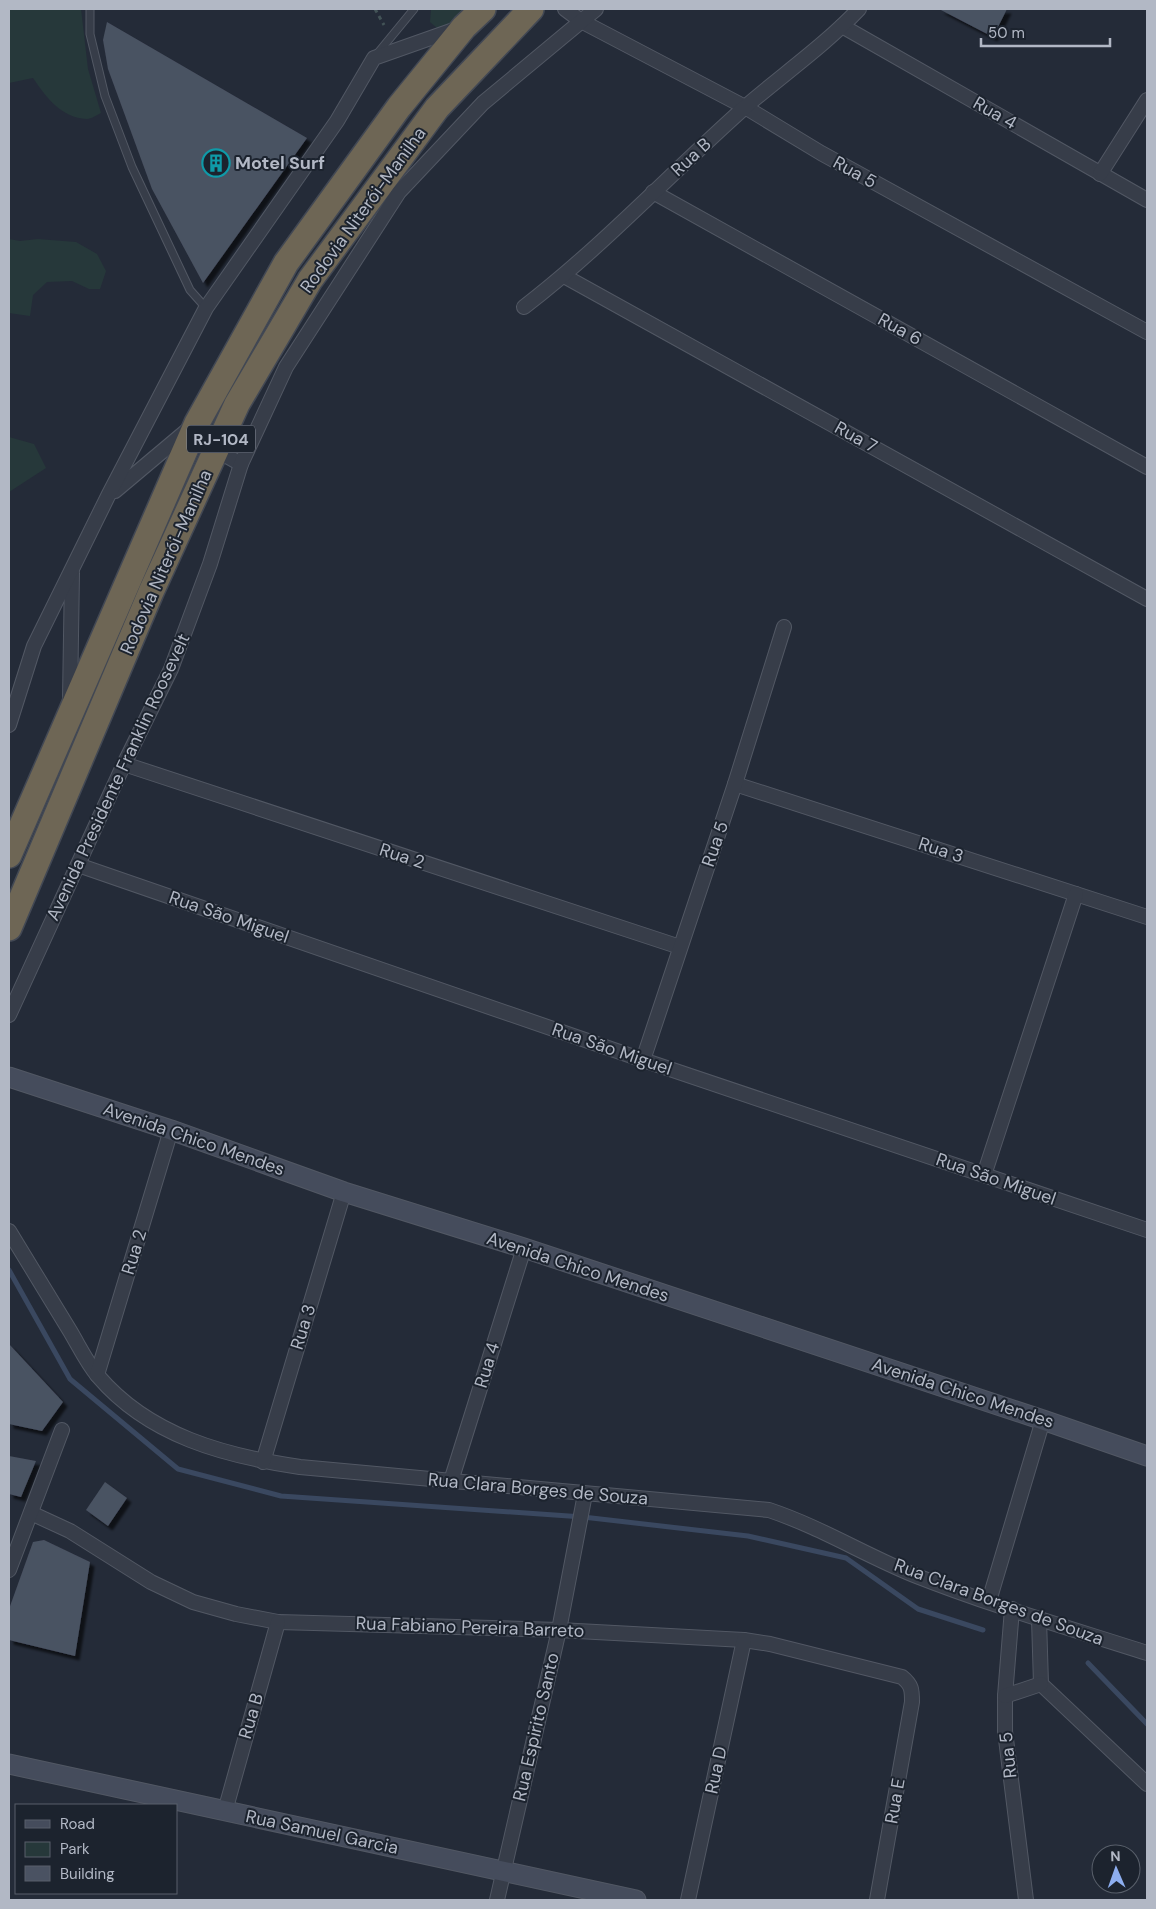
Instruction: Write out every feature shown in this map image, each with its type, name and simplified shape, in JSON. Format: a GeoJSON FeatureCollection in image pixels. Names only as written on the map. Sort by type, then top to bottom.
{"type":"FeatureCollection","features":[{"type":"Feature","properties":{"kind":"highway","name":"Rodovia Niterói-Manilha"},"geometry":{"type":"LineString","coordinates":[[9,855],[197,423],[286,263],[399,107],[464,26],[483,9]]}},
{"type":"Feature","properties":{"kind":"highway","name":"Rodovia Niterói-Manilha"},"geometry":{"type":"LineString","coordinates":[[9,928],[151,592],[237,404],[310,280],[437,108],[531,9]]}},
{"type":"Feature","properties":{"kind":"street","name":"Rua 5"},"geometry":{"type":"LineString","coordinates":[[565,9],[581,21],[745,107],[821,153],[1147,332]]}},
{"type":"Feature","properties":{"kind":"street","name":"Avenida Presidente Franklin Roosevelt"},"geometry":{"type":"LineString","coordinates":[[9,1015],[124,764],[171,669],[210,564],[241,464],[286,367],[399,192],[483,103],[596,9]]}},
{"type":"Feature","properties":{"kind":"street","name":"Rua B"},"geometry":{"type":"LineString","coordinates":[[524,306],[564,276],[745,107],[842,26],[858,9]]}},
{"type":"Feature","properties":{"kind":"street"},"geometry":{"type":"LineString","coordinates":[[9,725],[34,646],[108,496],[206,308],[337,121],[374,58],[464,26]]}},
{"type":"Feature","properties":{"kind":"street","name":"Rua 4"},"geometry":{"type":"LineString","coordinates":[[842,26],[1147,200]]}},
{"type":"Feature","properties":{"kind":"street"},"geometry":{"type":"LineString","coordinates":[[1100,174],[1147,100]]}},
{"type":"Feature","properties":{"kind":"street","name":"Rua 6"},"geometry":{"type":"LineString","coordinates":[[653,192],[1147,467]]}},
{"type":"Feature","properties":{"kind":"street","name":"Rua 7"},"geometry":{"type":"LineString","coordinates":[[564,276],[1147,599]]}},
{"type":"Feature","properties":{"kind":"street"},"geometry":{"type":"LineString","coordinates":[[108,496],[197,423]]}},
{"type":"Feature","properties":{"kind":"street"},"geometry":{"type":"LineString","coordinates":[[216,450],[241,464]]}},
{"type":"Feature","properties":{"kind":"street"},"geometry":{"type":"LineString","coordinates":[[70,713],[72,570]]}},
{"type":"Feature","properties":{"kind":"street","name":"Rua 5"},"geometry":{"type":"LineString","coordinates":[[643,1060],[735,784],[784,627]]}},
{"type":"Feature","properties":{"kind":"street","name":"Rua 2"},"geometry":{"type":"LineString","coordinates":[[124,764],[680,947]]}},
{"type":"Feature","properties":{"kind":"street","name":"Rua 3"},"geometry":{"type":"LineString","coordinates":[[735,784],[1147,917]]}},
{"type":"Feature","properties":{"kind":"street","name":"Rua São Miguel"},"geometry":{"type":"LineString","coordinates":[[78,865],[643,1060],[1147,1230]]}},
{"type":"Feature","properties":{"kind":"street"},"geometry":{"type":"LineString","coordinates":[[984,1175],[1076,894]]}},
{"type":"Feature","properties":{"kind":"street","name":"Avenida Chico Mendes"},"geometry":{"type":"LineString","coordinates":[[9,1076],[170,1130],[344,1192],[524,1248],[1147,1456]]}},
{"type":"Feature","properties":{"kind":"street","name":"Rua 2"},"geometry":{"type":"LineString","coordinates":[[97,1375],[170,1130]]}},
{"type":"Feature","properties":{"kind":"street","name":"Rua 3"},"geometry":{"type":"LineString","coordinates":[[263,1462],[344,1192]]}},
{"type":"Feature","properties":{"kind":"street","name":"Rua Clara Borges de Souza"},"geometry":{"type":"LineString","coordinates":[[9,1231],[97,1375],[120,1399],[153,1423],[212,1449],[263,1462],[451,1481],[584,1501],[769,1510],[799,1520],[913,1574],[1147,1654]]}},
{"type":"Feature","properties":{"kind":"street","name":"Rua 4"},"geometry":{"type":"LineString","coordinates":[[451,1481],[524,1248]]}},
{"type":"Feature","properties":{"kind":"street"},"geometry":{"type":"LineString","coordinates":[[989,1601],[1043,1420]]}},
{"type":"Feature","properties":{"kind":"street"},"geometry":{"type":"LineString","coordinates":[[9,1570],[62,1430]]}},
{"type":"Feature","properties":{"kind":"street","name":"Rua Espirito Santo"},"geometry":{"type":"LineString","coordinates":[[497,1900],[559,1630],[584,1501]]}},
{"type":"Feature","properties":{"kind":"street","name":"Rua Fabiano Pereira Barreto"},"geometry":{"type":"LineString","coordinates":[[30,1513],[70,1531],[151,1582],[193,1602],[236,1614],[278,1622],[559,1630],[744,1640],[770,1644],[902,1677],[909,1682],[912,1689],[912,1702]]}},
{"type":"Feature","properties":{"kind":"street","name":"Rua 5"},"geometry":{"type":"LineString","coordinates":[[1012,1609],[1004,1731],[1026,1900]]}},
{"type":"Feature","properties":{"kind":"street"},"geometry":{"type":"LineString","coordinates":[[1039,1618],[1041,1684],[1147,1784]]}},
{"type":"Feature","properties":{"kind":"street","name":"Rua B"},"geometry":{"type":"LineString","coordinates":[[225,1811],[278,1622]]}},
{"type":"Feature","properties":{"kind":"street","name":"Rua D"},"geometry":{"type":"LineString","coordinates":[[688,1900],[744,1640]]}},
{"type":"Feature","properties":{"kind":"street"},"geometry":{"type":"LineString","coordinates":[[1005,1696],[1041,1684]]}},
{"type":"Feature","properties":{"kind":"street","name":"Rua E"},"geometry":{"type":"LineString","coordinates":[[877,1900],[912,1702]]}},
{"type":"Feature","properties":{"kind":"street","name":"Rua Samuel Garcia"},"geometry":{"type":"LineString","coordinates":[[9,1764],[636,1900]]}},
{"type":"Feature","properties":{"kind":"lane"},"geometry":{"type":"LineString","coordinates":[[90,9],[90,34],[104,96],[132,167],[190,290],[206,308]]}},
{"type":"Feature","properties":{"kind":"lane"},"geometry":{"type":"LineString","coordinates":[[374,58],[414,9]]}},
{"type":"Feature","properties":{"kind":"path"},"geometry":{"type":"LineString","coordinates":[[375,9],[384,25]]}},
{"type":"Feature","properties":{"kind":"green space"},"geometry":{"type":"Polygon","coordinates":[[[9,9],[81,9],[88,69],[101,113],[87,119],[69,115],[49,99],[33,78],[9,83],[9,9]]]}},
{"type":"Feature","properties":{"kind":"green space"},"geometry":{"type":"Polygon","coordinates":[[[431,9],[466,9],[444,34],[430,22],[431,9]]]}},
{"type":"Feature","properties":{"kind":"green space"},"geometry":{"type":"Polygon","coordinates":[[[9,239],[20,241],[38,239],[76,242],[97,254],[106,271],[100,289],[89,289],[72,281],[47,282],[33,295],[30,316],[9,313],[9,239]]]}},
{"type":"Feature","properties":{"kind":"green space"},"geometry":{"type":"Polygon","coordinates":[[[9,437],[34,444],[46,468],[9,492],[9,437]]]}},
{"type":"Feature","properties":{"kind":"building"},"geometry":{"type":"Polygon","coordinates":[[[939,9],[1007,9],[993,37],[939,9]]]}},
{"type":"Feature","properties":{"kind":"building","name":"Motel Surf"},"geometry":{"type":"Polygon","coordinates":[[[107,22],[307,138],[203,283],[152,189],[108,69],[103,40],[107,22]]]}},
{"type":"Feature","properties":{"kind":"building"},"geometry":{"type":"Polygon","coordinates":[[[9,1344],[63,1402],[42,1431],[9,1424],[9,1344]]]}},
{"type":"Feature","properties":{"kind":"building"},"geometry":{"type":"Polygon","coordinates":[[[9,1456],[36,1461],[21,1497],[9,1494],[9,1456]]]}},
{"type":"Feature","properties":{"kind":"building"},"geometry":{"type":"Polygon","coordinates":[[[105,1482],[127,1498],[108,1526],[86,1510],[105,1482]]]}},
{"type":"Feature","properties":{"kind":"building"},"geometry":{"type":"Polygon","coordinates":[[[44,1540],[90,1562],[75,1656],[9,1640],[9,1609],[33,1542],[44,1540]]]}},
{"type":"Feature","properties":{"kind":"waterway"},"geometry":{"type":"LineString","coordinates":[[9,1270],[70,1379],[178,1469],[281,1496],[583,1517],[748,1536],[846,1558],[918,1609],[983,1630]]}},
{"type":"Feature","properties":{"kind":"waterway"},"geometry":{"type":"LineString","coordinates":[[1088,1663],[1147,1724]]}},
{"type":"Feature","properties":{"kind":"place","name":"Motel Surf"},"geometry":{"type":"Point","coordinates":[216,163]}}]}
